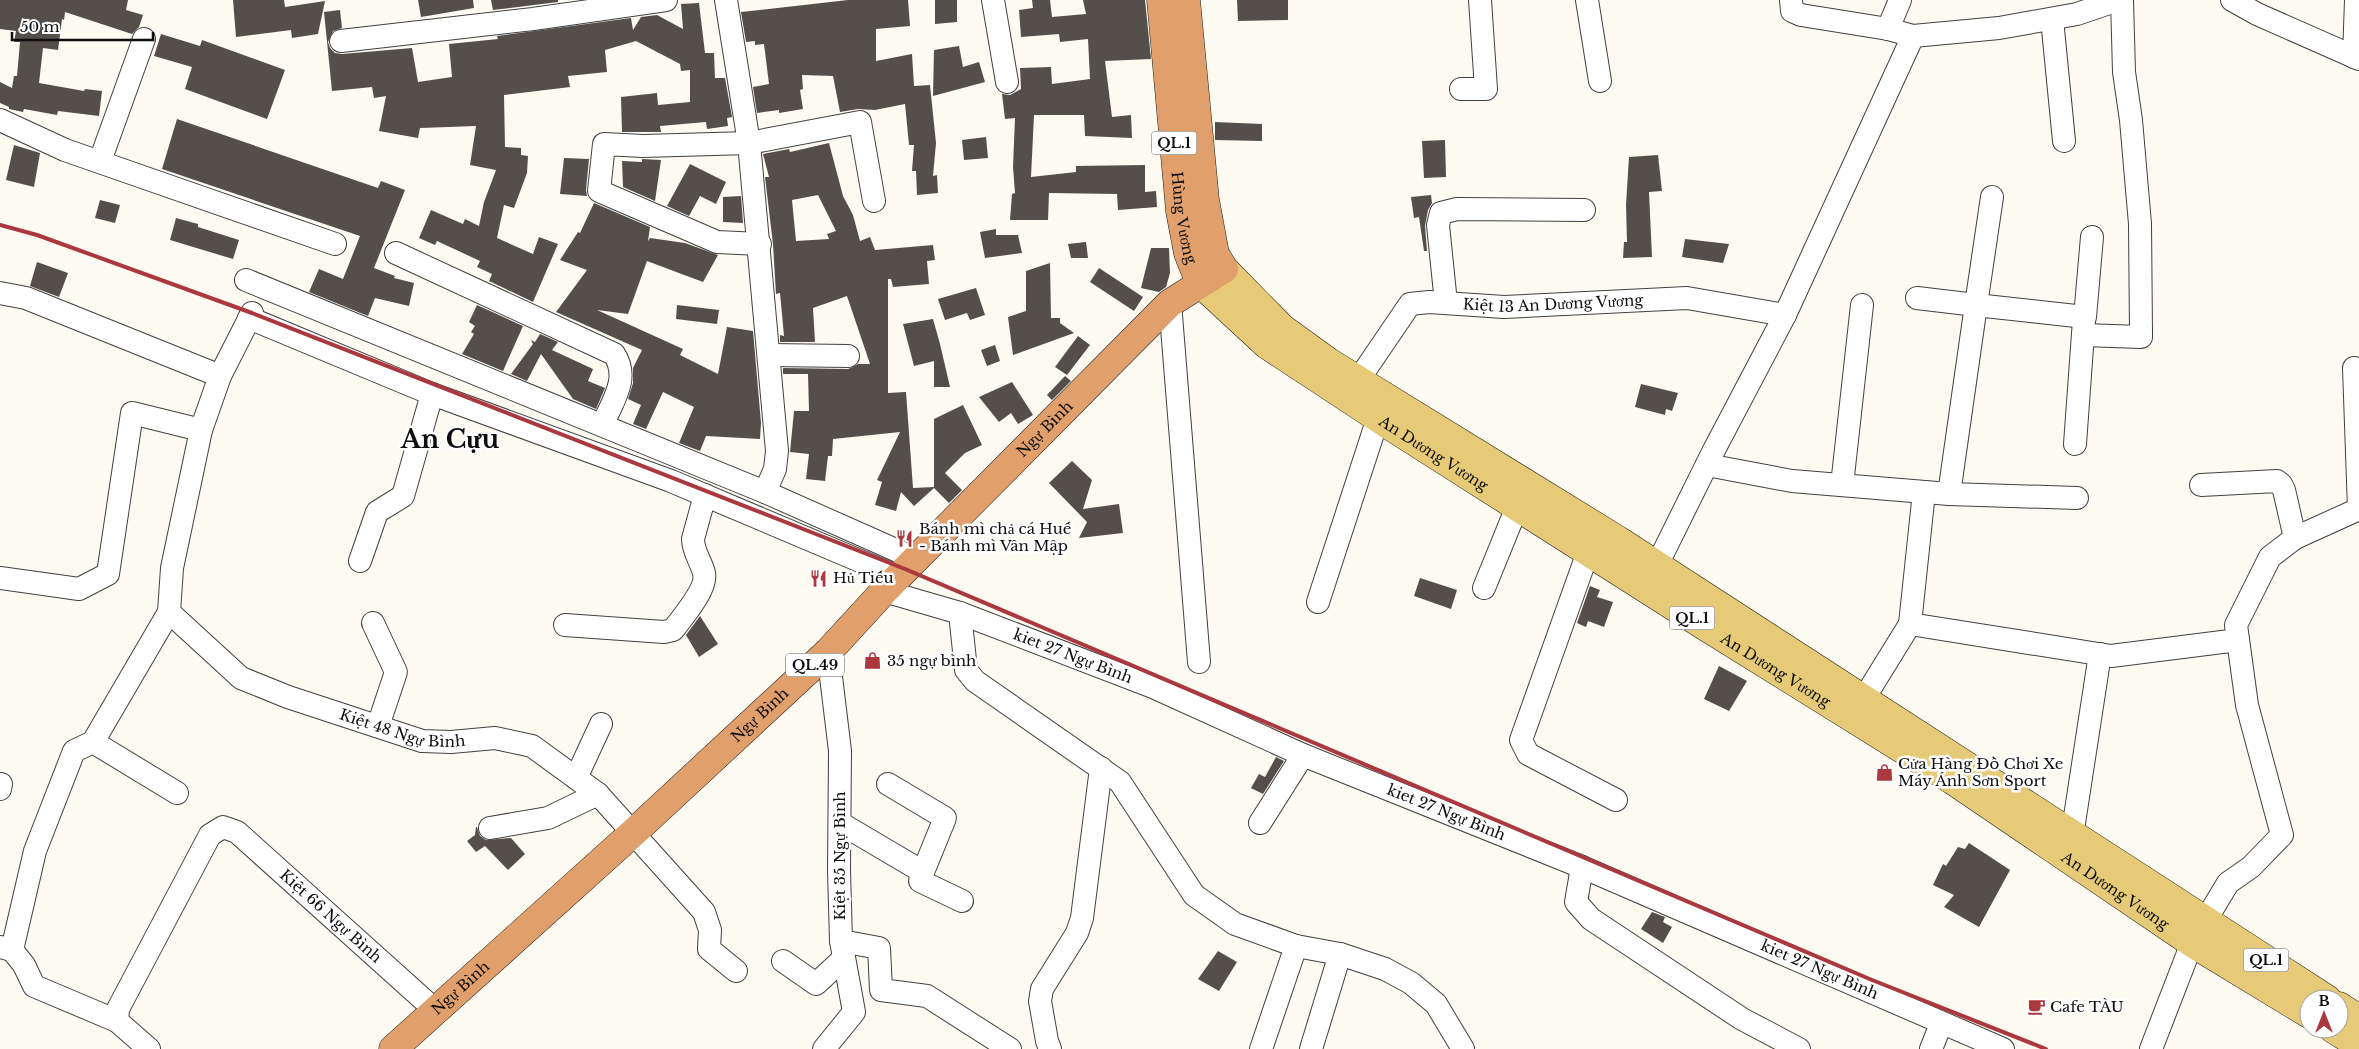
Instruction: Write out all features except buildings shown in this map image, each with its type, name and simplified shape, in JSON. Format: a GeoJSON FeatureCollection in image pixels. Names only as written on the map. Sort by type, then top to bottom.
{"type":"FeatureCollection","features":[{"type":"Feature","properties":{"kind":"highway","name":"Hùng Vương"},"geometry":{"type":"LineString","coordinates":[[1161,0],[1180,211],[1188,253],[1200,283]]}},
{"type":"Feature","properties":{"kind":"highway","name":"Hùng Vương"},"geometry":{"type":"LineString","coordinates":[[1186,0],[1205,200],[1215,254],[1224,269]]}},
{"type":"Feature","properties":{"kind":"highway","name":"Ngự Bình"},"geometry":{"type":"LineString","coordinates":[[393,1049],[634,832],[828,652],[899,576],[1170,302],[1224,269]]}},
{"type":"Feature","properties":{"kind":"main road","name":"An Dương Vương"},"geometry":{"type":"LineString","coordinates":[[1224,269],[1282,328],[1330,362],[1657,565],[1775,656],[1952,780],[2198,932],[2308,989]]}},
{"type":"Feature","properties":{"kind":"main road","name":"An Dương Vương"},"geometry":{"type":"LineString","coordinates":[[1200,283],[1267,345],[1517,507],[1588,552],[1775,656],[1863,700],[2072,836],[2299,1007]]}},
{"type":"Feature","properties":{"kind":"street"},"geometry":{"type":"LineString","coordinates":[[341,41],[531,9],[666,0]]}},
{"type":"Feature","properties":{"kind":"street"},"geometry":{"type":"LineString","coordinates":[[726,0],[749,143],[770,355],[777,451],[775,469],[765,492]]}},
{"type":"Feature","properties":{"kind":"street"},"geometry":{"type":"LineString","coordinates":[[993,0],[1007,82]]}},
{"type":"Feature","properties":{"kind":"street"},"geometry":{"type":"LineString","coordinates":[[1461,89],[1486,89],[1480,0]]}},
{"type":"Feature","properties":{"kind":"street"},"geometry":{"type":"LineString","coordinates":[[1587,0],[1600,81]]}},
{"type":"Feature","properties":{"kind":"street"},"geometry":{"type":"LineString","coordinates":[[1791,0],[1792,11],[1801,15],[1888,29],[1913,36],[1999,28],[2052,19],[2077,14],[2118,0]]}},
{"type":"Feature","properties":{"kind":"street"},"geometry":{"type":"LineString","coordinates":[[1888,29],[1900,0]]}},
{"type":"Feature","properties":{"kind":"street"},"geometry":{"type":"LineString","coordinates":[[1916,298],[1976,305],[2141,336],[2140,224],[2131,120],[2124,72],[2122,0]]}},
{"type":"Feature","properties":{"kind":"street"},"geometry":{"type":"LineString","coordinates":[[2232,0],[2257,14],[2357,58],[2356,0]]}},
{"type":"Feature","properties":{"kind":"street"},"geometry":{"type":"LineString","coordinates":[[2052,19],[2064,142]]}},
{"type":"Feature","properties":{"kind":"street"},"geometry":{"type":"LineString","coordinates":[[1657,565],[1707,464],[1786,315],[1913,36]]}},
{"type":"Feature","properties":{"kind":"street"},"geometry":{"type":"LineString","coordinates":[[100,161],[144,39]]}},
{"type":"Feature","properties":{"kind":"street"},"geometry":{"type":"LineString","coordinates":[[0,120],[65,150],[336,244]]}},
{"type":"Feature","properties":{"kind":"street"},"geometry":{"type":"LineString","coordinates":[[760,244],[717,242],[599,191],[604,144],[643,146],[749,143],[860,122],[874,201]]}},
{"type":"Feature","properties":{"kind":"street"},"geometry":{"type":"LineString","coordinates":[[1949,494],[1992,197]]}},
{"type":"Feature","properties":{"kind":"street"},"geometry":{"type":"LineString","coordinates":[[1446,304],[1438,225],[1441,213],[1457,209],[1584,210]]}},
{"type":"Feature","properties":{"kind":"street"},"geometry":{"type":"LineString","coordinates":[[2075,444],[2092,237]]}},
{"type":"Feature","properties":{"kind":"street"},"geometry":{"type":"LineString","coordinates":[[396,253],[614,354],[622,365],[622,380],[603,424]]}},
{"type":"Feature","properties":{"kind":"street"},"geometry":{"type":"LineString","coordinates":[[246,280],[603,424],[765,492],[899,576]]}},
{"type":"Feature","properties":{"kind":"street"},"geometry":{"type":"LineString","coordinates":[[0,293],[26,298],[220,376]]}},
{"type":"Feature","properties":{"kind":"street","name":"Kiệt 13 An Dương Vương"},"geometry":{"type":"LineString","coordinates":[[1359,379],[1410,304],[1428,302],[1504,307],[1687,298],[1786,315]]}},
{"type":"Feature","properties":{"kind":"street"},"geometry":{"type":"LineString","coordinates":[[1170,302],[1199,662]]}},
{"type":"Feature","properties":{"kind":"street"},"geometry":{"type":"LineString","coordinates":[[1842,485],[1862,305]]}},
{"type":"Feature","properties":{"kind":"street"},"geometry":{"type":"LineString","coordinates":[[149,1049],[117,1021],[34,986],[24,965],[6,948],[36,851],[74,751],[93,742],[169,612],[172,568],[201,430],[220,376],[250,315],[432,394],[671,481],[899,576]]}},
{"type":"Feature","properties":{"kind":"street"},"geometry":{"type":"LineString","coordinates":[[770,355],[848,356]]}},
{"type":"Feature","properties":{"kind":"street"},"geometry":{"type":"LineString","coordinates":[[2151,1049],[2198,932],[2228,883],[2252,868],[2282,835],[2247,705],[2236,625],[2270,557],[2294,538],[2359,509],[2354,368]]}},
{"type":"Feature","properties":{"kind":"street"},"geometry":{"type":"LineString","coordinates":[[360,561],[377,512],[403,496],[432,394]]}},
{"type":"Feature","properties":{"kind":"street"},"geometry":{"type":"LineString","coordinates":[[0,578],[79,589],[108,574],[132,413],[201,430]]}},
{"type":"Feature","properties":{"kind":"street"},"geometry":{"type":"LineString","coordinates":[[1318,602],[1378,418]]}},
{"type":"Feature","properties":{"kind":"street"},"geometry":{"type":"LineString","coordinates":[[1707,464],[1767,478],[1842,485],[1949,494],[2077,498]]}},
{"type":"Feature","properties":{"kind":"street"},"geometry":{"type":"LineString","coordinates":[[2200,485],[2277,481],[2284,490],[2294,538]]}},
{"type":"Feature","properties":{"kind":"street"},"geometry":{"type":"LineString","coordinates":[[1863,700],[1910,624],[1924,492]]}},
{"type":"Feature","properties":{"kind":"street"},"geometry":{"type":"LineString","coordinates":[[565,625],[664,632],[673,630],[704,586],[705,574],[693,546],[693,539],[705,495]]}},
{"type":"Feature","properties":{"kind":"street"},"geometry":{"type":"LineString","coordinates":[[1484,588],[1517,507]]}},
{"type":"Feature","properties":{"kind":"street"},"geometry":{"type":"LineString","coordinates":[[1588,552],[1521,740],[1528,754],[1616,800]]}},
{"type":"Feature","properties":{"kind":"street","name":"kiet 27 Ngự Bình"},"geometry":{"type":"LineString","coordinates":[[899,576],[960,613],[1153,687],[1303,755],[1582,868],[1941,1024],[2003,1049]]}},
{"type":"Feature","properties":{"kind":"street","name":"Kiệt 48 Ngự Bình"},"geometry":{"type":"LineString","coordinates":[[169,612],[241,678],[288,697],[422,741],[450,742],[495,738],[532,746],[598,794],[634,832],[704,912],[710,930],[709,949],[736,971]]}},
{"type":"Feature","properties":{"kind":"street"},"geometry":{"type":"LineString","coordinates":[[960,613],[966,670],[975,680],[1120,782],[1194,895],[1235,924],[1296,946],[1340,954],[1385,969],[1411,983],[1436,1004],[1463,1049]]}},
{"type":"Feature","properties":{"kind":"street"},"geometry":{"type":"LineString","coordinates":[[373,623],[396,672],[378,726]]}},
{"type":"Feature","properties":{"kind":"street"},"geometry":{"type":"LineString","coordinates":[[1910,624],[2111,656],[2238,640]]}},
{"type":"Feature","properties":{"kind":"street","name":"Kiệt 35 Ngự Bình"},"geometry":{"type":"LineString","coordinates":[[828,652],[840,751],[842,949],[854,1012],[831,1046]]}},
{"type":"Feature","properties":{"kind":"street"},"geometry":{"type":"LineString","coordinates":[[2072,836],[2100,654]]}},
{"type":"Feature","properties":{"kind":"street"},"geometry":{"type":"LineString","coordinates":[[576,778],[600,724]]}},
{"type":"Feature","properties":{"kind":"street"},"geometry":{"type":"LineString","coordinates":[[93,742],[177,793]]}},
{"type":"Feature","properties":{"kind":"street"},"geometry":{"type":"LineString","coordinates":[[1260,824],[1303,755]]}},
{"type":"Feature","properties":{"kind":"street"},"geometry":{"type":"LineString","coordinates":[[1050,1049],[1040,1001],[1049,975],[1077,933],[1082,918],[1101,768]]}},
{"type":"Feature","properties":{"kind":"street"},"geometry":{"type":"LineString","coordinates":[[888,784],[945,818],[920,881],[962,901]]}},
{"type":"Feature","properties":{"kind":"street"},"geometry":{"type":"LineString","coordinates":[[490,828],[548,818],[598,794]]}},
{"type":"Feature","properties":{"kind":"street"},"geometry":{"type":"LineString","coordinates":[[840,823],[923,872]]}},
{"type":"Feature","properties":{"kind":"street","name":"Kiệt 66 Ngự Bình"},"geometry":{"type":"LineString","coordinates":[[117,1021],[118,1009],[210,835],[223,827],[237,832],[435,1010]]}},
{"type":"Feature","properties":{"kind":"street"},"geometry":{"type":"LineString","coordinates":[[1582,868],[1576,902],[1591,919],[1742,1019],[1799,1049]]}},
{"type":"Feature","properties":{"kind":"street"},"geometry":{"type":"LineString","coordinates":[[1261,1049],[1296,946]]}},
{"type":"Feature","properties":{"kind":"street"},"geometry":{"type":"LineString","coordinates":[[783,961],[816,984],[842,949],[880,948],[881,990],[927,996],[1010,1049]]}},
{"type":"Feature","properties":{"kind":"street"},"geometry":{"type":"LineString","coordinates":[[1311,1049],[1340,954]]}},
{"type":"Feature","properties":{"kind":"street"},"geometry":{"type":"LineString","coordinates":[[1931,1049],[1941,1024]]}},
{"type":"Feature","properties":{"kind":"railway"},"geometry":{"type":"LineString","coordinates":[[0,225],[37,235],[252,313],[905,569],[1872,980],[2046,1049]]}},
{"type":"Feature","properties":{"kind":"place","name":"Bánh mì chả cá Huế - Bánh mì Vân Mập"},"geometry":{"type":"Point","coordinates":[905,538]}},
{"type":"Feature","properties":{"kind":"place","name":"Hủ Tiếu"},"geometry":{"type":"Point","coordinates":[819,578]}},
{"type":"Feature","properties":{"kind":"place","name":"35 ngự bình"},"geometry":{"type":"Point","coordinates":[873,661]}},
{"type":"Feature","properties":{"kind":"place","name":"Cửa Hàng Đồ Chơi Xe Máy Ánh Sơn Sport"},"geometry":{"type":"Point","coordinates":[1884,773]}},
{"type":"Feature","properties":{"kind":"place","name":"Cafe TÀU"},"geometry":{"type":"Point","coordinates":[2036,1007]}},
{"type":"Feature","properties":{"kind":"district","name":"An Cựu"},"geometry":{"type":"Point","coordinates":[450,439]}}]}
